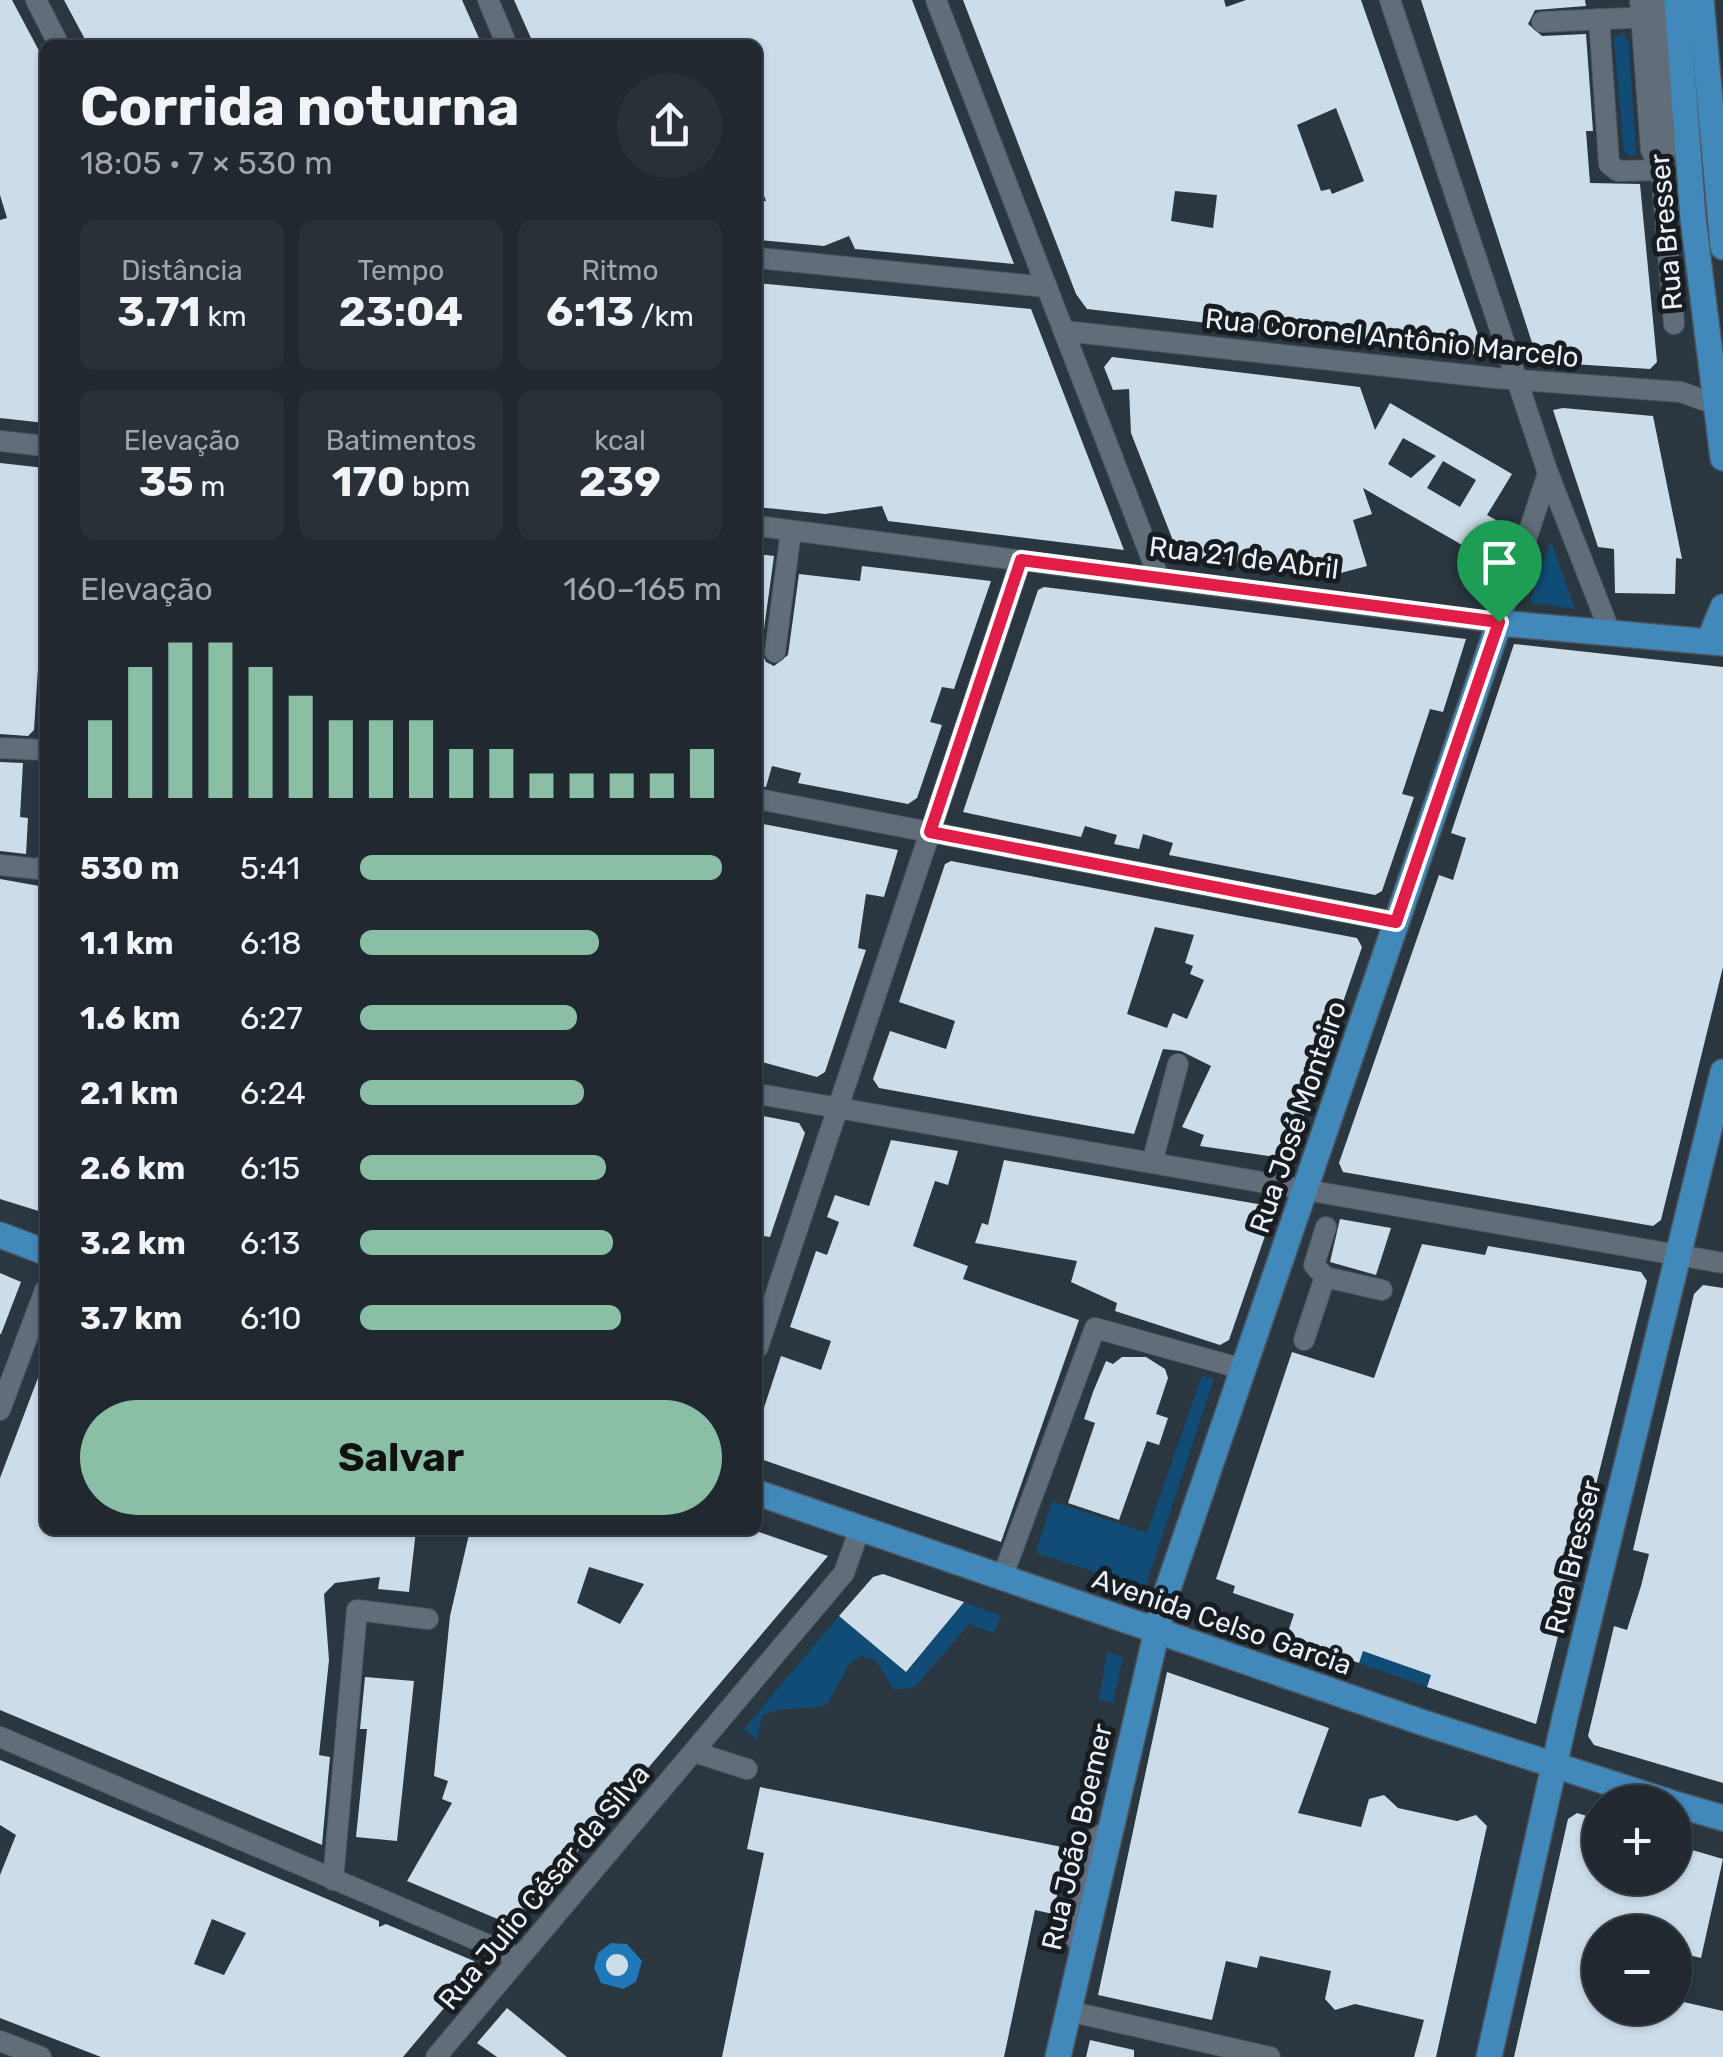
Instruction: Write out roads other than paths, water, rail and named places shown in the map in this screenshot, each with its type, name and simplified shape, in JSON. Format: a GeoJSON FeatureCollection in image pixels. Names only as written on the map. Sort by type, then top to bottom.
{"type":"FeatureCollection","features":[{"type":"Feature","properties":{"kind":"main road","name":"Rua Bresser"},"geometry":{"type":"LineString","coordinates":[[1700,0],[1710,373],[1723,458]]}},
{"type":"Feature","properties":{"kind":"main road","name":"Rua Bresser"},"geometry":{"type":"LineString","coordinates":[[1654,7],[1705,214],[1723,247]]}},
{"type":"Feature","properties":{"kind":"main road"},"geometry":{"type":"LineString","coordinates":[[1716,642],[1723,606]]}},
{"type":"Feature","properties":{"kind":"main road","name":"Rua 21 de Abril"},"geometry":{"type":"LineString","coordinates":[[1499,622],[1716,642]]}},
{"type":"Feature","properties":{"kind":"main road","name":"Rua José Monteiro"},"geometry":{"type":"LineString","coordinates":[[1156,1631],[1499,622]]}},
{"type":"Feature","properties":{"kind":"main road","name":"Rua Bresser"},"geometry":{"type":"LineString","coordinates":[[1489,2057],[1555,1766],[1723,1072]]}},
{"type":"Feature","properties":{"kind":"main road"},"geometry":{"type":"LineString","coordinates":[[0,1235],[40,1250]]}},
{"type":"Feature","properties":{"kind":"main road","name":"Avenida Celso Garcia"},"geometry":{"type":"LineString","coordinates":[[762,1494],[1615,1785]]}},
{"type":"Feature","properties":{"kind":"main road","name":"Rua João Boemer"},"geometry":{"type":"LineString","coordinates":[[1058,2057],[1156,1631]]}},
{"type":"Feature","properties":{"kind":"main road","name":"Avenida Celso Garcia"},"geometry":{"type":"LineString","coordinates":[[1692,1809],[1723,1818]]}},
{"type":"Feature","properties":{"kind":"street"},"geometry":{"type":"LineString","coordinates":[[36,0],[57,40]]}},
{"type":"Feature","properties":{"kind":"street"},"geometry":{"type":"LineString","coordinates":[[488,0],[505,40]]}},
{"type":"Feature","properties":{"kind":"street"},"geometry":{"type":"LineString","coordinates":[[936,0],[1159,578]]}},
{"type":"Feature","properties":{"kind":"street"},"geometry":{"type":"LineString","coordinates":[[1390,0],[1548,473],[1610,632]]}},
{"type":"Feature","properties":{"kind":"street"},"geometry":{"type":"LineString","coordinates":[[1542,22],[1599,20],[1654,7],[1652,150],[1661,170],[1674,324]]}},
{"type":"Feature","properties":{"kind":"street"},"geometry":{"type":"LineString","coordinates":[[1599,20],[1610,164],[1618,171],[1661,170]]}},
{"type":"Feature","properties":{"kind":"street"},"geometry":{"type":"LineString","coordinates":[[762,258],[1047,288]]}},
{"type":"Feature","properties":{"kind":"street","name":"Rua Coronel Antônio Marcelo"},"geometry":{"type":"LineString","coordinates":[[1064,330],[1520,381],[1682,392],[1714,404]]}},
{"type":"Feature","properties":{"kind":"street"},"geometry":{"type":"LineString","coordinates":[[1682,392],[1710,373]]}},
{"type":"Feature","properties":{"kind":"street"},"geometry":{"type":"LineString","coordinates":[[0,441],[40,445]]}},
{"type":"Feature","properties":{"kind":"street"},"geometry":{"type":"LineString","coordinates":[[1499,622],[1548,473]]}},
{"type":"Feature","properties":{"kind":"street","name":"Rua 21 de Abril"},"geometry":{"type":"LineString","coordinates":[[762,527],[1499,622]]}},
{"type":"Feature","properties":{"kind":"street"},"geometry":{"type":"LineString","coordinates":[[775,652],[792,531]]}},
{"type":"Feature","properties":{"kind":"street"},"geometry":{"type":"LineString","coordinates":[[762,1336],[1021,560]]}},
{"type":"Feature","properties":{"kind":"street"},"geometry":{"type":"LineString","coordinates":[[0,748],[40,750]]}},
{"type":"Feature","properties":{"kind":"street"},"geometry":{"type":"LineString","coordinates":[[762,800],[1396,922]]}},
{"type":"Feature","properties":{"kind":"street"},"geometry":{"type":"LineString","coordinates":[[0,865],[40,868]]}},
{"type":"Feature","properties":{"kind":"street"},"geometry":{"type":"LineString","coordinates":[[1152,1163],[1178,1064]]}},
{"type":"Feature","properties":{"kind":"street"},"geometry":{"type":"LineString","coordinates":[[762,1095],[1723,1263]]}},
{"type":"Feature","properties":{"kind":"street"},"geometry":{"type":"LineString","coordinates":[[1326,1227],[1314,1264],[1325,1277],[1382,1290]]}},
{"type":"Feature","properties":{"kind":"street"},"geometry":{"type":"LineString","coordinates":[[1304,1340],[1325,1277]]}},
{"type":"Feature","properties":{"kind":"street"},"geometry":{"type":"LineString","coordinates":[[0,1410],[40,1303]]}},
{"type":"Feature","properties":{"kind":"street"},"geometry":{"type":"LineString","coordinates":[[1002,1578],[1095,1328],[1243,1370]]}},
{"type":"Feature","properties":{"kind":"street","name":"Rua Julio César da Silva"},"geometry":{"type":"LineString","coordinates":[[436,2057],[844,1573],[860,1528]]}},
{"type":"Feature","properties":{"kind":"street"},"geometry":{"type":"LineString","coordinates":[[333,1880],[356,1610],[428,1619]]}},
{"type":"Feature","properties":{"kind":"street"},"geometry":{"type":"LineString","coordinates":[[0,1737],[519,1958]]}},
{"type":"Feature","properties":{"kind":"street"},"geometry":{"type":"LineString","coordinates":[[694,1752],[747,1769]]}},
{"type":"Feature","properties":{"kind":"street"},"geometry":{"type":"LineString","coordinates":[[1068,2011],[1270,2057]]}},
{"type":"Feature","properties":{"kind":"street"},"geometry":{"type":"LineString","coordinates":[[0,2041],[42,2057]]}}]}
